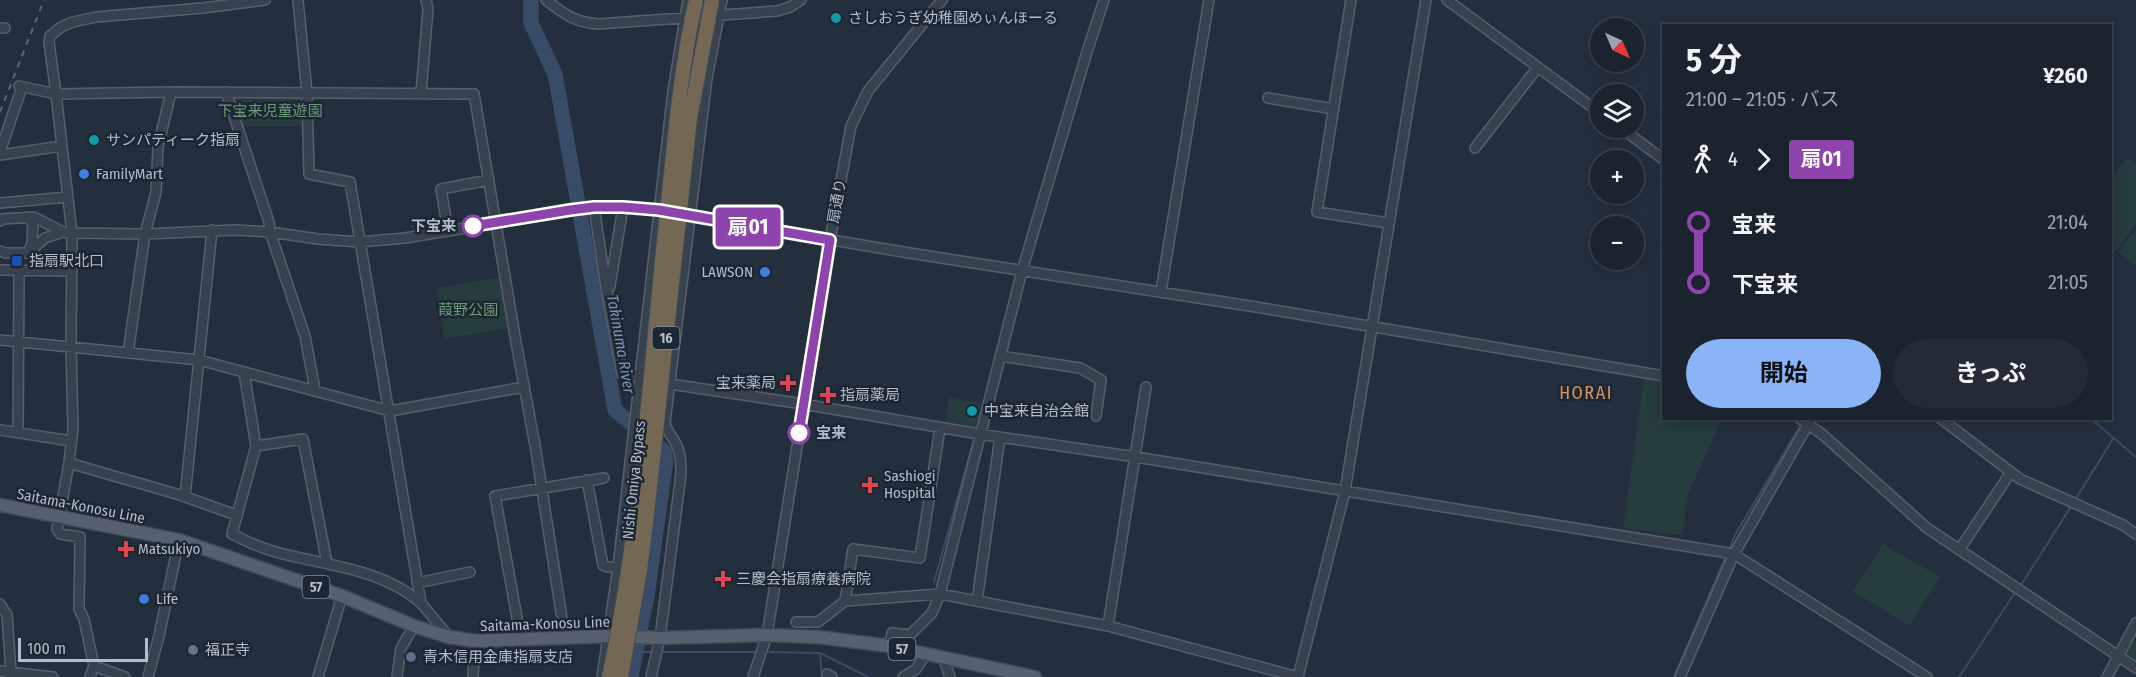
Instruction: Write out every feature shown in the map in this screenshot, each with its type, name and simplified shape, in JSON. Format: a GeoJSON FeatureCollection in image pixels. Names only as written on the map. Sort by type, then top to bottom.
{"type":"FeatureCollection","features":[{"type":"Feature","properties":{"kind":"highway","name":"Nishi Omiya Bypass"},"geometry":{"type":"LineString","coordinates":[[609,677],[636,501],[675,141],[688,35],[696,0]]}},
{"type":"Feature","properties":{"kind":"highway","name":"Nishi Omiya Bypass"},"geometry":{"type":"LineString","coordinates":[[621,677],[646,526],[690,118],[712,0]]}},
{"type":"Feature","properties":{"kind":"main road","name":"Saitama-Konosu Line"},"geometry":{"type":"LineString","coordinates":[[0,505],[179,540],[342,596],[414,626],[449,637],[475,641],[608,636],[818,637],[889,646],[1035,677]]}},
{"type":"Feature","properties":{"kind":"street"},"geometry":{"type":"LineString","coordinates":[[90,677],[94,666],[84,619],[79,609],[80,537],[60,534],[57,529],[71,441],[72,271],[68,232],[68,197],[50,36],[73,21],[96,17],[203,4],[265,0]]}},
{"type":"Feature","properties":{"kind":"street"},"geometry":{"type":"LineString","coordinates":[[298,0],[307,93],[309,174],[350,182],[421,603]]}},
{"type":"Feature","properties":{"kind":"street"},"geometry":{"type":"LineString","coordinates":[[421,93],[428,9],[426,0]]}},
{"type":"Feature","properties":{"kind":"street"},"geometry":{"type":"LineString","coordinates":[[546,0],[570,18],[598,24],[777,11],[790,8],[801,0]]}},
{"type":"Feature","properties":{"kind":"street"},"geometry":{"type":"LineString","coordinates":[[602,677],[618,567],[673,91],[688,0]]}},
{"type":"Feature","properties":{"kind":"street"},"geometry":{"type":"LineString","coordinates":[[651,677],[682,458],[665,423],[707,78],[722,0]]}},
{"type":"Feature","properties":{"kind":"street","name":"扇通り"},"geometry":{"type":"LineString","coordinates":[[753,677],[767,635],[830,240],[851,126],[859,106],[875,81],[942,0]]}},
{"type":"Feature","properties":{"kind":"street"},"geometry":{"type":"LineString","coordinates":[[889,646],[892,633],[910,635],[932,613],[940,594],[1022,271],[1104,0]]}},
{"type":"Feature","properties":{"kind":"street"},"geometry":{"type":"LineString","coordinates":[[1161,291],[1209,0]]}},
{"type":"Feature","properties":{"kind":"street"},"geometry":{"type":"LineString","coordinates":[[1352,0],[1317,212],[1388,224]]}},
{"type":"Feature","properties":{"kind":"street"},"geometry":{"type":"LineString","coordinates":[[796,622],[818,622],[845,601],[940,594],[1108,626],[1298,677],[1345,491],[1426,0]]}},
{"type":"Feature","properties":{"kind":"street"},"geometry":{"type":"LineString","coordinates":[[1447,0],[1590,106]]}},
{"type":"Feature","properties":{"kind":"street"},"geometry":{"type":"LineString","coordinates":[[1475,148],[1538,67]]}},
{"type":"Feature","properties":{"kind":"street"},"geometry":{"type":"LineString","coordinates":[[62,146],[0,154],[20,86],[56,94],[474,93],[565,638]]}},
{"type":"Feature","properties":{"kind":"street"},"geometry":{"type":"LineString","coordinates":[[128,352],[145,234],[156,192],[158,147],[171,92]]}},
{"type":"Feature","properties":{"kind":"street"},"geometry":{"type":"LineString","coordinates":[[226,92],[305,336],[315,390]]}},
{"type":"Feature","properties":{"kind":"street"},"geometry":{"type":"LineString","coordinates":[[1268,98],[1334,109]]}},
{"type":"Feature","properties":{"kind":"street"},"geometry":{"type":"LineString","coordinates":[[1634,138],[1662,159]]}},
{"type":"Feature","properties":{"kind":"street"},"geometry":{"type":"LineString","coordinates":[[448,231],[441,189],[489,180]]}},
{"type":"Feature","properties":{"kind":"street"},"geometry":{"type":"LineString","coordinates":[[0,203],[68,197]]}},
{"type":"Feature","properties":{"kind":"street"},"geometry":{"type":"LineString","coordinates":[[591,207],[622,374],[640,378]]}},
{"type":"Feature","properties":{"kind":"street"},"geometry":{"type":"LineString","coordinates":[[0,251],[28,253],[45,238],[68,232],[145,234],[212,230],[270,232],[359,242],[448,231],[591,207],[623,207],[659,210],[1022,271],[1161,291],[1662,375]]}},
{"type":"Feature","properties":{"kind":"street"},"geometry":{"type":"LineString","coordinates":[[606,292],[610,286],[623,207]]}},
{"type":"Feature","properties":{"kind":"street"},"geometry":{"type":"LineString","coordinates":[[27,218],[33,223],[32,246],[28,253]]}},
{"type":"Feature","properties":{"kind":"street"},"geometry":{"type":"LineString","coordinates":[[0,221],[2,219],[38,218],[68,232]]}},
{"type":"Feature","properties":{"kind":"street"},"geometry":{"type":"LineString","coordinates":[[185,497],[212,230]]}},
{"type":"Feature","properties":{"kind":"street"},"geometry":{"type":"LineString","coordinates":[[0,270],[72,271]]}},
{"type":"Feature","properties":{"kind":"street"},"geometry":{"type":"LineString","coordinates":[[18,433],[19,270]]}},
{"type":"Feature","properties":{"kind":"street"},"geometry":{"type":"LineString","coordinates":[[0,340],[199,360],[390,411],[524,387]]}},
{"type":"Feature","properties":{"kind":"street"},"geometry":{"type":"LineString","coordinates":[[1000,356],[1080,368],[1101,380],[1096,417]]}},
{"type":"Feature","properties":{"kind":"street"},"geometry":{"type":"LineString","coordinates":[[244,372],[256,446],[232,534],[249,543],[290,556],[327,563],[390,581],[421,603],[449,637]]}},
{"type":"Feature","properties":{"kind":"street"},"geometry":{"type":"LineString","coordinates":[[670,384],[1734,554],[1927,677]]}},
{"type":"Feature","properties":{"kind":"street"},"geometry":{"type":"LineString","coordinates":[[1108,626],[1146,387]]}},
{"type":"Feature","properties":{"kind":"street"},"geometry":{"type":"LineString","coordinates":[[1943,420],[2020,479],[2123,525],[2136,534]]}},
{"type":"Feature","properties":{"kind":"street"},"geometry":{"type":"LineString","coordinates":[[1680,677],[1734,554],[1810,421],[1927,528],[2136,668]]}},
{"type":"Feature","properties":{"kind":"street"},"geometry":{"type":"LineString","coordinates":[[845,601],[853,549],[920,558],[940,428]]}},
{"type":"Feature","properties":{"kind":"street"},"geometry":{"type":"LineString","coordinates":[[0,430],[71,441]]}},
{"type":"Feature","properties":{"kind":"street"},"geometry":{"type":"LineString","coordinates":[[977,601],[1000,437]]}},
{"type":"Feature","properties":{"kind":"street"},"geometry":{"type":"LineString","coordinates":[[256,446],[303,440],[327,563]]}},
{"type":"Feature","properties":{"kind":"street"},"geometry":{"type":"LineString","coordinates":[[69,463],[185,497],[236,515]]}},
{"type":"Feature","properties":{"kind":"street"},"geometry":{"type":"LineString","coordinates":[[1959,550],[2011,472]]}},
{"type":"Feature","properties":{"kind":"street"},"geometry":{"type":"LineString","coordinates":[[521,640],[495,496],[604,478]]}},
{"type":"Feature","properties":{"kind":"street"},"geometry":{"type":"LineString","coordinates":[[587,480],[603,565],[618,567]]}},
{"type":"Feature","properties":{"kind":"street"},"geometry":{"type":"LineString","coordinates":[[148,677],[179,540]]}},
{"type":"Feature","properties":{"kind":"street"},"geometry":{"type":"LineString","coordinates":[[417,583],[470,572]]}},
{"type":"Feature","properties":{"kind":"street"},"geometry":{"type":"LineString","coordinates":[[318,677],[342,596]]}},
{"type":"Feature","properties":{"kind":"street"},"geometry":{"type":"LineString","coordinates":[[0,604],[7,615],[10,675]]}},
{"type":"Feature","properties":{"kind":"street"},"geometry":{"type":"LineString","coordinates":[[2107,677],[2136,623]]}},
{"type":"Feature","properties":{"kind":"street"},"geometry":{"type":"LineString","coordinates":[[397,677],[401,648],[414,626]]}},
{"type":"Feature","properties":{"kind":"street"},"geometry":{"type":"LineString","coordinates":[[473,677],[475,641]]}},
{"type":"Feature","properties":{"kind":"street"},"geometry":{"type":"LineString","coordinates":[[903,677],[916,669],[926,654]]}},
{"type":"Feature","properties":{"kind":"street"},"geometry":{"type":"LineString","coordinates":[[943,657],[950,677]]}},
{"type":"Feature","properties":{"kind":"street"},"geometry":{"type":"LineString","coordinates":[[94,666],[125,677]]}},
{"type":"Feature","properties":{"kind":"street"},"geometry":{"type":"LineString","coordinates":[[0,672],[10,675],[53,677]]}},
{"type":"Feature","properties":{"kind":"green space","name":"下宝来児童遊園"},"geometry":{"type":"Polygon","coordinates":[[[230,95],[304,96],[305,126],[241,126],[230,95]]]}},
{"type":"Feature","properties":{"kind":"green space"},"geometry":{"type":"Polygon","coordinates":[[[2127,158],[2136,165],[2136,224],[2116,251],[2112,248],[2112,178],[2127,158]]]}},
{"type":"Feature","properties":{"kind":"green space"},"geometry":{"type":"Polygon","coordinates":[[[2136,229],[2136,266],[2118,252],[2136,229]]]}},
{"type":"Feature","properties":{"kind":"green space","name":"葭野公園"},"geometry":{"type":"Polygon","coordinates":[[[502,277],[510,328],[444,339],[437,288],[502,277]]]}},
{"type":"Feature","properties":{"kind":"green space"},"geometry":{"type":"Polygon","coordinates":[[[1644,379],[1662,381],[1662,420],[1722,420],[1688,494],[1682,535],[1623,528],[1644,379]]]}},
{"type":"Feature","properties":{"kind":"green space"},"geometry":{"type":"Polygon","coordinates":[[[949,398],[981,403],[975,429],[945,424],[949,398]]]}},
{"type":"Feature","properties":{"kind":"green space"},"geometry":{"type":"Polygon","coordinates":[[[1883,544],[1940,577],[1909,626],[1853,591],[1883,544]]]}},
{"type":"Feature","properties":{"kind":"green space"},"geometry":{"type":"Polygon","coordinates":[[[2132,640],[2136,642],[2136,662],[2123,654],[2132,640]]]}},
{"type":"Feature","properties":{"kind":"waterway","name":"Takinuma River"},"geometry":{"type":"LineString","coordinates":[[531,0],[531,23],[555,74],[615,410],[664,451],[666,460],[647,596],[631,677]]}},
{"type":"Feature","properties":{"kind":"waterway"},"geometry":{"type":"LineString","coordinates":[[1026,241],[1061,123]]}},
{"type":"Feature","properties":{"kind":"waterway"},"geometry":{"type":"LineString","coordinates":[[977,429],[1011,295]]}},
{"type":"Feature","properties":{"kind":"waterway"},"geometry":{"type":"LineString","coordinates":[[2092,420],[2136,457]]}},
{"type":"Feature","properties":{"kind":"waterway"},"geometry":{"type":"LineString","coordinates":[[1729,550],[1735,535],[1802,423]]}},
{"type":"Feature","properties":{"kind":"waterway"},"geometry":{"type":"LineString","coordinates":[[934,582],[975,436]]}},
{"type":"Feature","properties":{"kind":"waterway"},"geometry":{"type":"LineString","coordinates":[[2075,500],[2113,439]]}},
{"type":"Feature","properties":{"kind":"waterway"},"geometry":{"type":"LineString","coordinates":[[2037,596],[2021,585],[2072,505]]}},
{"type":"Feature","properties":{"kind":"waterway"},"geometry":{"type":"LineString","coordinates":[[1674,677],[1726,556]]}},
{"type":"Feature","properties":{"kind":"waterway"},"geometry":{"type":"LineString","coordinates":[[1959,677],[2014,594]]}},
{"type":"Feature","properties":{"kind":"waterway"},"geometry":{"type":"LineString","coordinates":[[637,652],[655,652]]}},
{"type":"Feature","properties":{"kind":"waterway"},"geometry":{"type":"LineString","coordinates":[[661,652],[757,652]]}},
{"type":"Feature","properties":{"kind":"waterway"},"geometry":{"type":"LineString","coordinates":[[763,652],[820,653],[822,677]]}},
{"type":"Feature","properties":{"kind":"waterway"},"geometry":{"type":"LineString","coordinates":[[820,653],[868,677]]}},
{"type":"Feature","properties":{"kind":"railway"},"geometry":{"type":"LineString","coordinates":[[0,112],[44,0]]}},
{"type":"Feature","properties":{"kind":"bus line","name":"扇01"},"geometry":{"type":"LineString","coordinates":[[473,226],[570,210],[623,207],[659,210],[830,240],[799,433]]}},
{"type":"Feature","properties":{"kind":"place","name":"さしおうぎ幼稚園めぃんほーる"},"geometry":{"type":"Point","coordinates":[836,18]}},
{"type":"Feature","properties":{"kind":"place","name":"サンパティーク指扇"},"geometry":{"type":"Point","coordinates":[94,140]}},
{"type":"Feature","properties":{"kind":"place","name":"FamilyMart"},"geometry":{"type":"Point","coordinates":[84,174]}},
{"type":"Feature","properties":{"kind":"place","name":"下宝来"},"geometry":{"type":"Point","coordinates":[473,226]}},
{"type":"Feature","properties":{"kind":"place","name":"指扇駅北口"},"geometry":{"type":"Point","coordinates":[17,261]}},
{"type":"Feature","properties":{"kind":"place","name":"LAWSON"},"geometry":{"type":"Point","coordinates":[765,272]}},
{"type":"Feature","properties":{"kind":"place","name":"宝来薬局"},"geometry":{"type":"Point","coordinates":[788,383]}},
{"type":"Feature","properties":{"kind":"place","name":"指扇薬局"},"geometry":{"type":"Point","coordinates":[828,395]}},
{"type":"Feature","properties":{"kind":"place","name":"中宝来自治会館"},"geometry":{"type":"Point","coordinates":[972,411]}},
{"type":"Feature","properties":{"kind":"place","name":"宝来"},"geometry":{"type":"Point","coordinates":[799,433]}},
{"type":"Feature","properties":{"kind":"place","name":"Sashiogi Hospital"},"geometry":{"type":"Point","coordinates":[870,485]}},
{"type":"Feature","properties":{"kind":"place","name":"Matsukiyo"},"geometry":{"type":"Point","coordinates":[126,549]}},
{"type":"Feature","properties":{"kind":"place","name":"三慶会指扇療養病院"},"geometry":{"type":"Point","coordinates":[723,579]}},
{"type":"Feature","properties":{"kind":"place","name":"Life"},"geometry":{"type":"Point","coordinates":[144,599]}},
{"type":"Feature","properties":{"kind":"place","name":"福正寺"},"geometry":{"type":"Point","coordinates":[193,650]}},
{"type":"Feature","properties":{"kind":"place","name":"青木信用金庫指扇支店"},"geometry":{"type":"Point","coordinates":[411,657]}},
{"type":"Feature","properties":{"kind":"district","name":"HORAI"},"geometry":{"type":"Point","coordinates":[1586,393]}}]}
